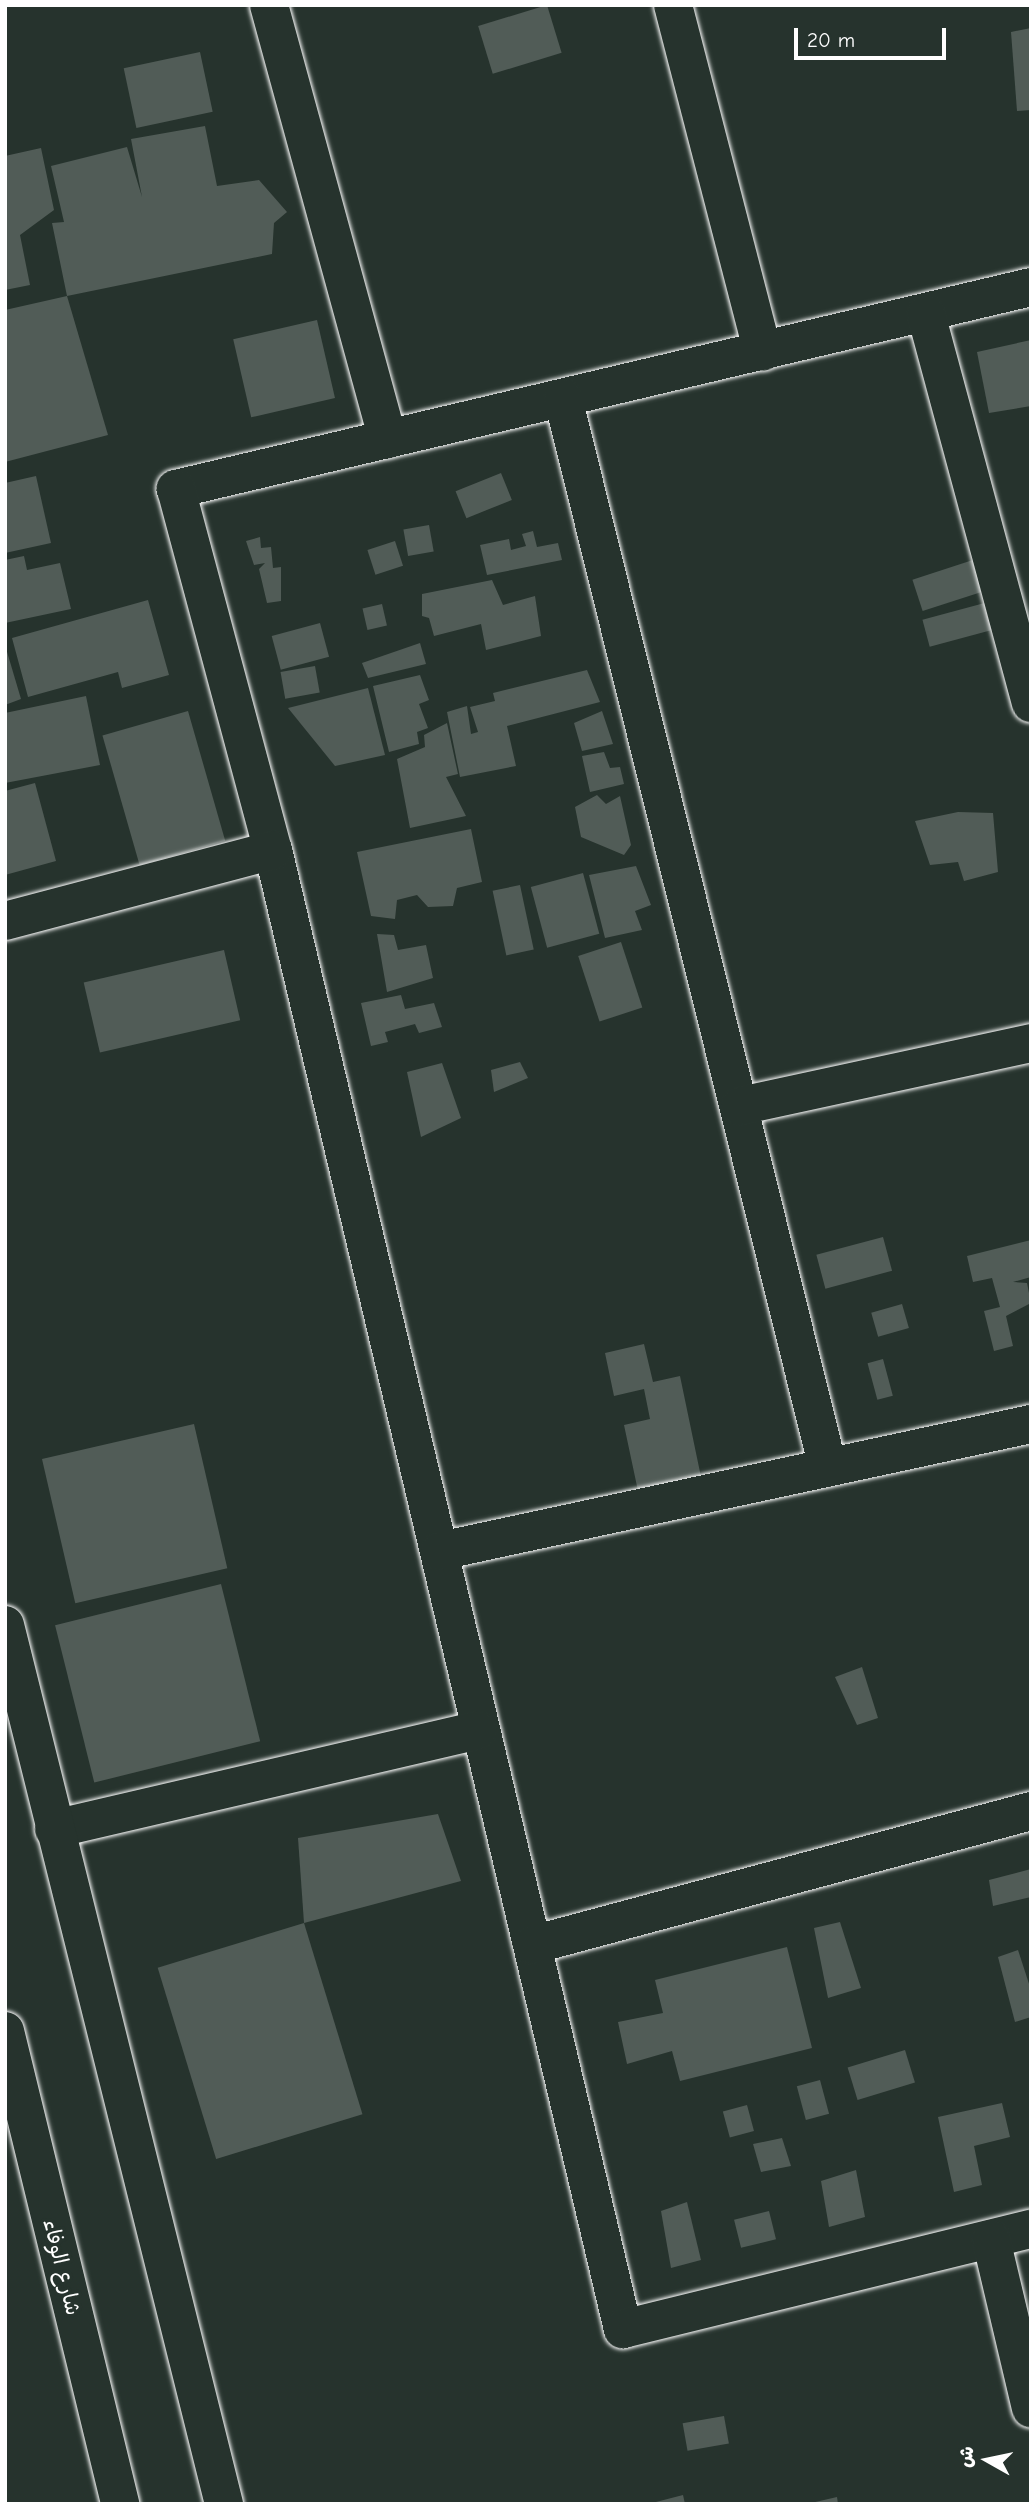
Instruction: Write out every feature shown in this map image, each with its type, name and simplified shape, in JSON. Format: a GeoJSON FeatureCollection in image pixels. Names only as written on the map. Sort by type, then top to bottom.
{"type":"FeatureCollection","features":[{"type":"Feature","properties":{"kind":"street"},"geometry":{"type":"LineString","coordinates":[[270,5],[388,439]]}},
{"type":"Feature","properties":{"kind":"street"},"geometry":{"type":"LineString","coordinates":[[673,5],[763,352]]}},
{"type":"Feature","properties":{"kind":"street"},"geometry":{"type":"LineString","coordinates":[[1031,287],[926,314],[176,489],[273,850],[440,1551],[478,1730],[623,2329],[1031,2229]]}},
{"type":"Feature","properties":{"kind":"street"},"geometry":{"type":"LineString","coordinates":[[926,314],[1028,684]]}},
{"type":"Feature","properties":{"kind":"street"},"geometry":{"type":"LineString","coordinates":[[564,398],[828,1468]]}},
{"type":"Feature","properties":{"kind":"street"},"geometry":{"type":"LineString","coordinates":[[5,921],[273,850]]}},
{"type":"Feature","properties":{"kind":"street"},"geometry":{"type":"LineString","coordinates":[[740,1106],[1031,1042]]}},
{"type":"Feature","properties":{"kind":"street"},"geometry":{"type":"LineString","coordinates":[[440,1551],[1031,1424]]}},
{"type":"Feature","properties":{"kind":"street"},"geometry":{"type":"LineString","coordinates":[[5,1625],[224,2504]]}},
{"type":"Feature","properties":{"kind":"street"},"geometry":{"type":"LineString","coordinates":[[54,1829],[478,1730]]}},
{"type":"Feature","properties":{"kind":"street"},"geometry":{"type":"LineString","coordinates":[[532,1945],[1031,1811]]}},
{"type":"Feature","properties":{"kind":"street","name":"شارع الوفاء"},"geometry":{"type":"LineString","coordinates":[[5,2031],[120,2504]]}},
{"type":"Feature","properties":{"kind":"street"},"geometry":{"type":"LineString","coordinates":[[991,2239],[1031,2408]]}},
{"type":"Feature","properties":{"kind":"building"},"geometry":{"type":"Polygon","coordinates":[[[547,5],[562,53],[493,74],[478,26],[547,5]]]}},
{"type":"Feature","properties":{"kind":"building"},"geometry":{"type":"Polygon","coordinates":[[[1031,28],[1031,110],[1017,111],[1011,32],[1031,28]]]}},
{"type":"Feature","properties":{"kind":"building"},"geometry":{"type":"Polygon","coordinates":[[[200,52],[213,112],[136,128],[124,68],[200,52]]]}},
{"type":"Feature","properties":{"kind":"building"},"geometry":{"type":"Polygon","coordinates":[[[205,126],[217,186],[259,180],[287,212],[274,223],[272,254],[67,296],[52,223],[64,222],[51,166],[127,147],[142,197],[131,139],[205,126]]]}},
{"type":"Feature","properties":{"kind":"building"},"geometry":{"type":"Polygon","coordinates":[[[41,148],[54,210],[20,235],[30,285],[5,290],[5,156],[41,148]]]}},
{"type":"Feature","properties":{"kind":"building"},"geometry":{"type":"Polygon","coordinates":[[[67,296],[108,435],[5,462],[5,310],[67,296]]]}},
{"type":"Feature","properties":{"kind":"building"},"geometry":{"type":"Polygon","coordinates":[[[317,320],[335,398],[251,417],[233,339],[317,320]]]}},
{"type":"Feature","properties":{"kind":"building"},"geometry":{"type":"Polygon","coordinates":[[[1031,340],[1031,406],[989,413],[977,352],[1031,340]]]}},
{"type":"Feature","properties":{"kind":"building"},"geometry":{"type":"Polygon","coordinates":[[[501,473],[512,500],[466,518],[456,491],[501,473]]]}},
{"type":"Feature","properties":{"kind":"building"},"geometry":{"type":"Polygon","coordinates":[[[36,476],[51,543],[5,553],[5,483],[36,476]]]}},
{"type":"Feature","properties":{"kind":"building"},"geometry":{"type":"Polygon","coordinates":[[[429,525],[434,552],[408,556],[403,530],[429,525]]]}},
{"type":"Feature","properties":{"kind":"building"},"geometry":{"type":"Polygon","coordinates":[[[533,531],[537,547],[558,543],[562,560],[487,575],[480,545],[509,539],[511,550],[526,546],[522,534],[533,531]]]}},
{"type":"Feature","properties":{"kind":"building"},"geometry":{"type":"Polygon","coordinates":[[[260,537],[261,548],[271,547],[273,568],[281,567],[281,601],[267,603],[259,569],[265,563],[254,565],[246,541],[260,537]]]}},
{"type":"Feature","properties":{"kind":"building"},"geometry":{"type":"Polygon","coordinates":[[[395,541],[403,566],[375,575],[367,550],[395,541]]]}},
{"type":"Feature","properties":{"kind":"building"},"geometry":{"type":"Polygon","coordinates":[[[24,556],[27,570],[60,563],[71,609],[5,623],[5,560],[24,556]]]}},
{"type":"Feature","properties":{"kind":"building"},"geometry":{"type":"Polygon","coordinates":[[[979,558],[989,589],[923,611],[912,580],[979,558]]]}},
{"type":"Feature","properties":{"kind":"building"},"geometry":{"type":"Polygon","coordinates":[[[492,580],[503,605],[535,596],[541,636],[486,650],[481,624],[434,636],[429,618],[422,616],[422,594],[492,580]]]}},
{"type":"Feature","properties":{"kind":"building"},"geometry":{"type":"Polygon","coordinates":[[[148,600],[169,675],[122,688],[118,672],[28,697],[12,638],[148,600]]]}},
{"type":"Feature","properties":{"kind":"building"},"geometry":{"type":"Polygon","coordinates":[[[992,601],[999,628],[930,647],[922,620],[992,601]]]}},
{"type":"Feature","properties":{"kind":"building"},"geometry":{"type":"Polygon","coordinates":[[[382,604],[387,625],[367,630],[363,608],[382,604]]]}},
{"type":"Feature","properties":{"kind":"building"},"geometry":{"type":"Polygon","coordinates":[[[320,623],[329,657],[281,670],[272,636],[320,623]]]}},
{"type":"Feature","properties":{"kind":"building"},"geometry":{"type":"Polygon","coordinates":[[[420,643],[426,664],[368,678],[362,663],[420,643]]]}},
{"type":"Feature","properties":{"kind":"building"},"geometry":{"type":"Polygon","coordinates":[[[5,645],[21,699],[5,705],[5,645]]]}},
{"type":"Feature","properties":{"kind":"building"},"geometry":{"type":"Polygon","coordinates":[[[315,666],[320,693],[285,699],[281,672],[315,666]]]}},
{"type":"Feature","properties":{"kind":"building"},"geometry":{"type":"Polygon","coordinates":[[[587,670],[600,702],[507,726],[516,766],[460,777],[447,712],[467,706],[471,734],[478,732],[470,707],[495,701],[493,693],[587,670]]]}},
{"type":"Feature","properties":{"kind":"building"},"geometry":{"type":"Polygon","coordinates":[[[420,675],[429,700],[419,704],[428,728],[417,732],[419,744],[389,752],[373,686],[420,675]]]}},
{"type":"Feature","properties":{"kind":"building"},"geometry":{"type":"Polygon","coordinates":[[[368,688],[385,755],[335,766],[288,708],[368,688]]]}},
{"type":"Feature","properties":{"kind":"building"},"geometry":{"type":"Polygon","coordinates":[[[86,696],[100,765],[5,783],[5,713],[86,696]]]}},
{"type":"Feature","properties":{"kind":"building"},"geometry":{"type":"Polygon","coordinates":[[[188,711],[225,841],[140,865],[102,736],[188,711]]]}},
{"type":"Feature","properties":{"kind":"building"},"geometry":{"type":"Polygon","coordinates":[[[602,711],[613,744],[582,751],[574,723],[602,711]]]}},
{"type":"Feature","properties":{"kind":"building"},"geometry":{"type":"Polygon","coordinates":[[[447,723],[458,774],[446,777],[466,816],[410,828],[397,759],[425,747],[424,735],[447,723]]]}},
{"type":"Feature","properties":{"kind":"building"},"geometry":{"type":"Polygon","coordinates":[[[604,752],[610,768],[620,767],[624,784],[590,792],[582,756],[604,752]]]}},
{"type":"Feature","properties":{"kind":"building"},"geometry":{"type":"Polygon","coordinates":[[[35,783],[56,861],[5,875],[5,791],[35,783]]]}},
{"type":"Feature","properties":{"kind":"building"},"geometry":{"type":"Polygon","coordinates":[[[597,795],[606,804],[620,796],[631,845],[624,855],[581,837],[575,807],[597,795]]]}},
{"type":"Feature","properties":{"kind":"building"},"geometry":{"type":"Polygon","coordinates":[[[958,812],[993,813],[998,872],[964,881],[958,862],[930,865],[915,821],[958,812]]]}},
{"type":"Feature","properties":{"kind":"building"},"geometry":{"type":"Polygon","coordinates":[[[471,829],[482,882],[457,888],[453,906],[428,907],[417,895],[397,900],[395,919],[371,916],[357,852],[471,829]]]}},
{"type":"Feature","properties":{"kind":"building"},"geometry":{"type":"Polygon","coordinates":[[[636,866],[651,905],[635,911],[642,930],[605,938],[589,875],[636,866]]]}},
{"type":"Feature","properties":{"kind":"building"},"geometry":{"type":"Polygon","coordinates":[[[583,873],[599,934],[547,948],[531,887],[583,873]]]}},
{"type":"Feature","properties":{"kind":"building"},"geometry":{"type":"Polygon","coordinates":[[[520,885],[534,950],[506,955],[493,891],[520,885]]]}},
{"type":"Feature","properties":{"kind":"building"},"geometry":{"type":"Polygon","coordinates":[[[377,934],[394,935],[398,950],[426,945],[433,978],[387,992],[377,934]]]}},
{"type":"Feature","properties":{"kind":"building"},"geometry":{"type":"Polygon","coordinates":[[[621,942],[642,1008],[600,1022],[578,956],[621,942]]]}},
{"type":"Feature","properties":{"kind":"building"},"geometry":{"type":"Polygon","coordinates":[[[224,950],[240,1020],[100,1053],[84,982],[224,950]]]}},
{"type":"Feature","properties":{"kind":"building"},"geometry":{"type":"Polygon","coordinates":[[[401,995],[405,1009],[434,1003],[442,1027],[419,1033],[415,1024],[385,1032],[388,1042],[371,1046],[361,1003],[401,995]]]}},
{"type":"Feature","properties":{"kind":"building"},"geometry":{"type":"Polygon","coordinates":[[[520,1062],[528,1078],[494,1092],[491,1070],[520,1062]]]}},
{"type":"Feature","properties":{"kind":"building"},"geometry":{"type":"Polygon","coordinates":[[[442,1063],[461,1118],[421,1137],[407,1072],[442,1063]]]}},
{"type":"Feature","properties":{"kind":"building"},"geometry":{"type":"Polygon","coordinates":[[[883,1237],[892,1271],[825,1289],[816,1255],[883,1237]]]}},
{"type":"Feature","properties":{"kind":"building"},"geometry":{"type":"Polygon","coordinates":[[[1031,1240],[1031,1277],[1013,1282],[1027,1283],[1031,1303],[1006,1316],[1013,1346],[994,1351],[984,1311],[1000,1307],[992,1278],[973,1282],[967,1256],[1031,1240]]]}},
{"type":"Feature","properties":{"kind":"building"},"geometry":{"type":"Polygon","coordinates":[[[902,1304],[909,1328],[878,1337],[871,1313],[902,1304]]]}},
{"type":"Feature","properties":{"kind":"building"},"geometry":{"type":"Polygon","coordinates":[[[644,1344],[653,1382],[680,1376],[701,1477],[638,1491],[624,1425],[650,1419],[644,1389],[614,1396],[605,1353],[644,1344]]]}},
{"type":"Feature","properties":{"kind":"building"},"geometry":{"type":"Polygon","coordinates":[[[883,1359],[893,1396],[877,1400],[868,1363],[883,1359]]]}},
{"type":"Feature","properties":{"kind":"building"},"geometry":{"type":"Polygon","coordinates":[[[194,1424],[227,1568],[75,1603],[42,1459],[194,1424]]]}},
{"type":"Feature","properties":{"kind":"building"},"geometry":{"type":"Polygon","coordinates":[[[221,1584],[260,1741],[94,1783],[55,1625],[221,1584]]]}},
{"type":"Feature","properties":{"kind":"building"},"geometry":{"type":"Polygon","coordinates":[[[862,1667],[878,1718],[857,1725],[835,1677],[862,1667]]]}},
{"type":"Feature","properties":{"kind":"building"},"geometry":{"type":"Polygon","coordinates":[[[438,1814],[461,1881],[304,1923],[298,1838],[438,1814]]]}},
{"type":"Feature","properties":{"kind":"building"},"geometry":{"type":"Polygon","coordinates":[[[1031,1869],[1031,1897],[993,1906],[989,1880],[1031,1869]]]}},
{"type":"Feature","properties":{"kind":"building"},"geometry":{"type":"Polygon","coordinates":[[[840,1922],[861,1988],[828,1998],[814,1928],[840,1922]]]}},
{"type":"Feature","properties":{"kind":"building"},"geometry":{"type":"Polygon","coordinates":[[[304,1923],[362,2114],[216,2159],[158,1968],[304,1923]]]}},
{"type":"Feature","properties":{"kind":"building"},"geometry":{"type":"Polygon","coordinates":[[[787,1947],[812,2048],[680,2081],[672,2051],[627,2064],[618,2022],[663,2013],[655,1980],[787,1947]]]}},
{"type":"Feature","properties":{"kind":"building"},"geometry":{"type":"Polygon","coordinates":[[[1018,1950],[1031,1990],[1031,2017],[1015,2022],[998,1957],[1018,1950]]]}},
{"type":"Feature","properties":{"kind":"building"},"geometry":{"type":"Polygon","coordinates":[[[905,2050],[915,2083],[858,2100],[848,2068],[905,2050]]]}},
{"type":"Feature","properties":{"kind":"building"},"geometry":{"type":"Polygon","coordinates":[[[820,2080],[829,2114],[806,2120],[797,2086],[820,2080]]]}},
{"type":"Feature","properties":{"kind":"building"},"geometry":{"type":"Polygon","coordinates":[[[1002,2103],[1010,2137],[974,2146],[982,2185],[954,2192],[938,2117],[1002,2103]]]}},
{"type":"Feature","properties":{"kind":"building"},"geometry":{"type":"Polygon","coordinates":[[[747,2105],[754,2131],[730,2138],[723,2111],[747,2105]]]}},
{"type":"Feature","properties":{"kind":"building"},"geometry":{"type":"Polygon","coordinates":[[[782,2138],[791,2166],[761,2172],[753,2144],[782,2138]]]}},
{"type":"Feature","properties":{"kind":"building"},"geometry":{"type":"Polygon","coordinates":[[[856,2170],[865,2217],[829,2227],[821,2181],[856,2170]]]}},
{"type":"Feature","properties":{"kind":"building"},"geometry":{"type":"Polygon","coordinates":[[[687,2202],[701,2260],[671,2268],[661,2211],[687,2202]]]}},
{"type":"Feature","properties":{"kind":"building"},"geometry":{"type":"Polygon","coordinates":[[[769,2211],[776,2239],[741,2248],[734,2220],[769,2211]]]}},
{"type":"Feature","properties":{"kind":"building"},"geometry":{"type":"Polygon","coordinates":[[[724,2416],[729,2444],[688,2451],[683,2423],[724,2416]]]}},
{"type":"Feature","properties":{"kind":"building"},"geometry":{"type":"Polygon","coordinates":[[[683,2495],[685,2504],[652,2504],[652,2503],[683,2495]]]}},
{"type":"Feature","properties":{"kind":"building"},"geometry":{"type":"Polygon","coordinates":[[[837,2497],[838,2504],[811,2504],[811,2503],[837,2497]]]}}]}
